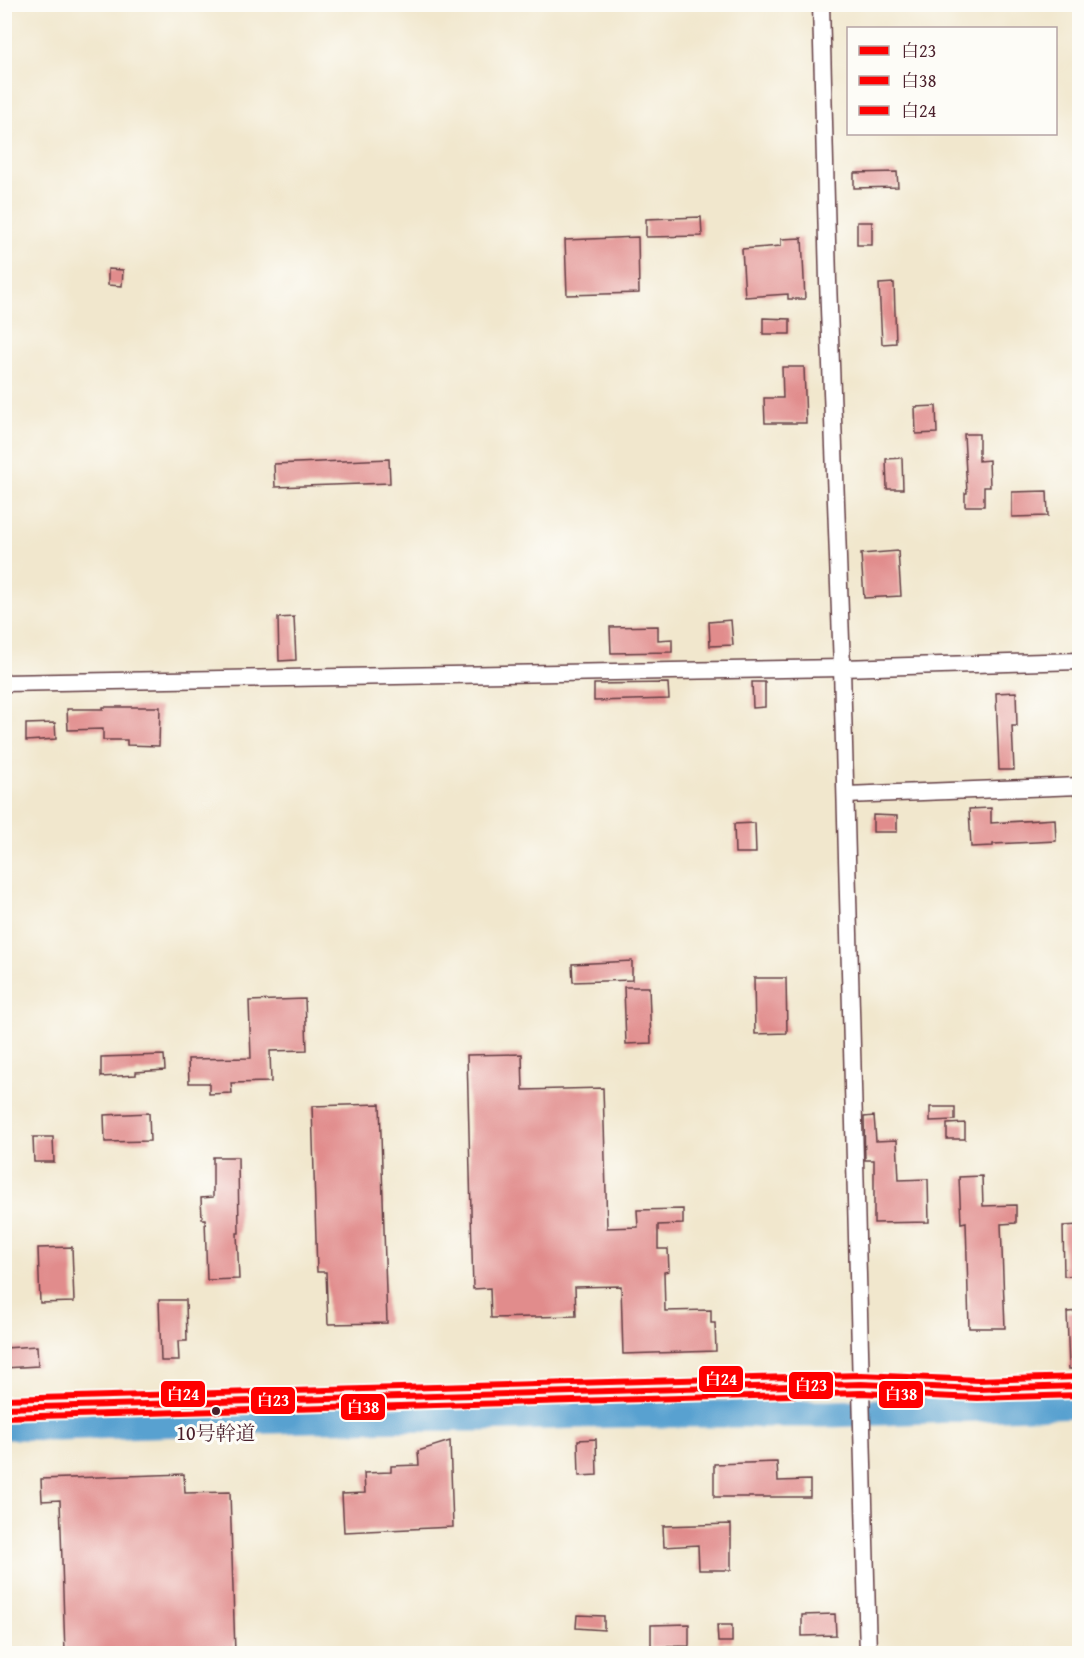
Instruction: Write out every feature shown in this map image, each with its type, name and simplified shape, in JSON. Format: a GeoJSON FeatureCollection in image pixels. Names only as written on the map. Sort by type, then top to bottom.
{"type":"FeatureCollection","features":[{"type":"Feature","properties":{"kind":"street"},"geometry":{"type":"LineString","coordinates":[[821,4],[846,795],[868,1653]]}},
{"type":"Feature","properties":{"kind":"street"},"geometry":{"type":"LineString","coordinates":[[4,683],[842,668],[1080,661]]}},
{"type":"Feature","properties":{"kind":"street"},"geometry":{"type":"LineString","coordinates":[[846,795],[1080,786]]}},
{"type":"Feature","properties":{"kind":"street"},"geometry":{"type":"LineString","coordinates":[[4,1408],[1080,1386]]}},
{"type":"Feature","properties":{"kind":"building"},"geometry":{"type":"Polygon","coordinates":[[[897,172],[898,187],[854,188],[854,173],[897,172]]]}},
{"type":"Feature","properties":{"kind":"building"},"geometry":{"type":"Polygon","coordinates":[[[701,217],[702,236],[646,237],[646,219],[701,217]]]}},
{"type":"Feature","properties":{"kind":"building"},"geometry":{"type":"Polygon","coordinates":[[[857,222],[872,222],[872,245],[857,245],[857,222]]]}},
{"type":"Feature","properties":{"kind":"building"},"geometry":{"type":"Polygon","coordinates":[[[638,237],[639,293],[567,295],[565,240],[638,237]]]}},
{"type":"Feature","properties":{"kind":"building"},"geometry":{"type":"Polygon","coordinates":[[[802,238],[805,299],[788,299],[788,294],[745,297],[742,249],[781,246],[781,239],[802,238]]]}},
{"type":"Feature","properties":{"kind":"building"},"geometry":{"type":"Polygon","coordinates":[[[108,269],[123,270],[122,286],[108,285],[108,269]]]}},
{"type":"Feature","properties":{"kind":"building"},"geometry":{"type":"Polygon","coordinates":[[[894,283],[896,343],[882,344],[879,284],[894,283]]]}},
{"type":"Feature","properties":{"kind":"building"},"geometry":{"type":"Polygon","coordinates":[[[763,318],[790,319],[790,334],[763,334],[763,318]]]}},
{"type":"Feature","properties":{"kind":"building"},"geometry":{"type":"Polygon","coordinates":[[[782,367],[804,367],[806,423],[765,423],[764,398],[783,398],[782,367]]]}},
{"type":"Feature","properties":{"kind":"building"},"geometry":{"type":"Polygon","coordinates":[[[936,406],[937,433],[916,434],[915,407],[936,406]]]}},
{"type":"Feature","properties":{"kind":"building"},"geometry":{"type":"Polygon","coordinates":[[[964,434],[979,434],[979,461],[989,460],[990,487],[984,487],[984,506],[965,506],[965,493],[967,493],[964,434]]]}},
{"type":"Feature","properties":{"kind":"building"},"geometry":{"type":"Polygon","coordinates":[[[902,458],[903,489],[887,489],[886,459],[902,458]]]}},
{"type":"Feature","properties":{"kind":"building"},"geometry":{"type":"Polygon","coordinates":[[[389,459],[390,483],[275,487],[274,464],[389,459]]]}},
{"type":"Feature","properties":{"kind":"building"},"geometry":{"type":"Polygon","coordinates":[[[1047,491],[1048,516],[1012,517],[1012,492],[1047,491]]]}},
{"type":"Feature","properties":{"kind":"building"},"geometry":{"type":"Polygon","coordinates":[[[898,551],[901,596],[864,598],[861,554],[898,551]]]}},
{"type":"Feature","properties":{"kind":"building"},"geometry":{"type":"Polygon","coordinates":[[[294,617],[296,660],[279,661],[278,618],[294,617]]]}},
{"type":"Feature","properties":{"kind":"building"},"geometry":{"type":"Polygon","coordinates":[[[731,620],[733,645],[710,646],[709,622],[731,620]]]}},
{"type":"Feature","properties":{"kind":"building"},"geometry":{"type":"Polygon","coordinates":[[[658,626],[658,640],[672,639],[672,652],[611,653],[610,627],[658,626]]]}},
{"type":"Feature","properties":{"kind":"building"},"geometry":{"type":"Polygon","coordinates":[[[752,682],[765,682],[765,707],[753,708],[752,682]]]}},
{"type":"Feature","properties":{"kind":"building"},"geometry":{"type":"Polygon","coordinates":[[[668,683],[669,699],[594,701],[594,684],[668,683]]]}},
{"type":"Feature","properties":{"kind":"building"},"geometry":{"type":"Polygon","coordinates":[[[1016,692],[1017,726],[1012,726],[1014,770],[999,770],[996,693],[1016,692]]]}},
{"type":"Feature","properties":{"kind":"building"},"geometry":{"type":"Polygon","coordinates":[[[103,707],[160,707],[159,746],[127,745],[127,740],[103,740],[103,729],[68,730],[67,709],[103,709],[103,707]]]}},
{"type":"Feature","properties":{"kind":"building"},"geometry":{"type":"Polygon","coordinates":[[[55,723],[56,739],[26,741],[26,724],[55,723]]]}},
{"type":"Feature","properties":{"kind":"building"},"geometry":{"type":"Polygon","coordinates":[[[991,808],[991,823],[1055,819],[1056,841],[971,847],[969,809],[991,808]]]}},
{"type":"Feature","properties":{"kind":"building"},"geometry":{"type":"Polygon","coordinates":[[[873,815],[897,816],[897,832],[873,832],[873,815]]]}},
{"type":"Feature","properties":{"kind":"building"},"geometry":{"type":"Polygon","coordinates":[[[755,823],[756,853],[735,853],[734,824],[755,823]]]}},
{"type":"Feature","properties":{"kind":"building"},"geometry":{"type":"Polygon","coordinates":[[[632,961],[632,980],[573,982],[572,964],[632,961]]]}},
{"type":"Feature","properties":{"kind":"building"},"geometry":{"type":"Polygon","coordinates":[[[754,978],[786,978],[787,1033],[755,1034],[754,978]]]}},
{"type":"Feature","properties":{"kind":"building"},"geometry":{"type":"Polygon","coordinates":[[[624,987],[649,987],[651,1043],[626,1044],[624,987]]]}},
{"type":"Feature","properties":{"kind":"building"},"geometry":{"type":"Polygon","coordinates":[[[305,999],[307,1050],[270,1051],[271,1082],[231,1083],[232,1093],[209,1094],[209,1083],[189,1083],[188,1059],[251,1058],[249,1001],[305,999]]]}},
{"type":"Feature","properties":{"kind":"building"},"geometry":{"type":"Polygon","coordinates":[[[522,1054],[523,1090],[603,1088],[607,1228],[638,1227],[637,1210],[683,1209],[683,1224],[658,1225],[658,1249],[668,1249],[669,1271],[664,1272],[665,1311],[711,1310],[711,1323],[715,1323],[716,1351],[623,1354],[621,1286],[575,1287],[576,1316],[491,1318],[490,1288],[473,1289],[467,1055],[522,1054]]]}},
{"type":"Feature","properties":{"kind":"building"},"geometry":{"type":"Polygon","coordinates":[[[164,1055],[165,1070],[136,1072],[136,1075],[101,1077],[101,1057],[164,1055]]]}},
{"type":"Feature","properties":{"kind":"building"},"geometry":{"type":"Polygon","coordinates":[[[380,1104],[387,1323],[328,1324],[326,1272],[317,1272],[312,1106],[380,1104]]]}},
{"type":"Feature","properties":{"kind":"building"},"geometry":{"type":"Polygon","coordinates":[[[930,1107],[955,1107],[955,1120],[930,1121],[930,1107]]]}},
{"type":"Feature","properties":{"kind":"building"},"geometry":{"type":"Polygon","coordinates":[[[149,1113],[150,1141],[105,1142],[104,1115],[149,1113]]]}},
{"type":"Feature","properties":{"kind":"building"},"geometry":{"type":"Polygon","coordinates":[[[874,1116],[876,1141],[897,1140],[899,1180],[928,1179],[929,1222],[874,1223],[874,1160],[865,1160],[864,1117],[874,1116]]]}},
{"type":"Feature","properties":{"kind":"building"},"geometry":{"type":"Polygon","coordinates":[[[965,1123],[965,1139],[947,1139],[947,1124],[965,1123]]]}},
{"type":"Feature","properties":{"kind":"building"},"geometry":{"type":"Polygon","coordinates":[[[33,1137],[53,1137],[54,1162],[34,1162],[33,1137]]]}},
{"type":"Feature","properties":{"kind":"building"},"geometry":{"type":"Polygon","coordinates":[[[213,1157],[238,1157],[239,1279],[207,1280],[205,1219],[202,1219],[201,1198],[213,1197],[213,1157]]]}},
{"type":"Feature","properties":{"kind":"building"},"geometry":{"type":"Polygon","coordinates":[[[982,1176],[983,1206],[1016,1205],[1016,1223],[1001,1224],[1005,1328],[969,1328],[966,1222],[961,1223],[959,1177],[982,1176]]]}},
{"type":"Feature","properties":{"kind":"building"},"geometry":{"type":"Polygon","coordinates":[[[1080,1225],[1080,1275],[1064,1276],[1063,1226],[1080,1225]]]}},
{"type":"Feature","properties":{"kind":"building"},"geometry":{"type":"Polygon","coordinates":[[[72,1247],[74,1302],[40,1303],[38,1248],[72,1247]]]}},
{"type":"Feature","properties":{"kind":"building"},"geometry":{"type":"Polygon","coordinates":[[[159,1300],[186,1300],[187,1341],[178,1341],[179,1361],[161,1361],[159,1300]]]}},
{"type":"Feature","properties":{"kind":"building"},"geometry":{"type":"Polygon","coordinates":[[[1080,1311],[1080,1369],[1069,1369],[1067,1312],[1080,1311]]]}},
{"type":"Feature","properties":{"kind":"building"},"geometry":{"type":"Polygon","coordinates":[[[37,1346],[38,1366],[4,1368],[4,1348],[37,1346]]]}},
{"type":"Feature","properties":{"kind":"building"},"geometry":{"type":"Polygon","coordinates":[[[596,1439],[597,1475],[579,1476],[578,1440],[596,1439]]]}},
{"type":"Feature","properties":{"kind":"building"},"geometry":{"type":"Polygon","coordinates":[[[450,1441],[453,1527],[344,1532],[342,1494],[365,1493],[364,1473],[391,1472],[391,1466],[419,1465],[418,1451],[450,1441]]]}},
{"type":"Feature","properties":{"kind":"building"},"geometry":{"type":"Polygon","coordinates":[[[777,1462],[778,1481],[810,1480],[810,1497],[714,1497],[714,1464],[777,1462]]]}},
{"type":"Feature","properties":{"kind":"building"},"geometry":{"type":"Polygon","coordinates":[[[184,1474],[185,1493],[230,1492],[235,1653],[65,1653],[60,1500],[42,1501],[41,1479],[184,1474]]]}},
{"type":"Feature","properties":{"kind":"building"},"geometry":{"type":"Polygon","coordinates":[[[731,1524],[731,1570],[699,1570],[698,1545],[664,1547],[663,1526],[731,1524]]]}},
{"type":"Feature","properties":{"kind":"building"},"geometry":{"type":"Polygon","coordinates":[[[835,1614],[836,1635],[802,1636],[802,1615],[835,1614]]]}},
{"type":"Feature","properties":{"kind":"building"},"geometry":{"type":"Polygon","coordinates":[[[577,1615],[604,1616],[604,1630],[576,1628],[577,1615]]]}},
{"type":"Feature","properties":{"kind":"building"},"geometry":{"type":"Polygon","coordinates":[[[689,1624],[689,1646],[651,1647],[651,1625],[689,1624]]]}},
{"type":"Feature","properties":{"kind":"building"},"geometry":{"type":"Polygon","coordinates":[[[717,1625],[732,1625],[732,1642],[718,1642],[717,1625]]]}},
{"type":"Feature","properties":{"kind":"waterway"},"geometry":{"type":"LineString","coordinates":[[4,1426],[58,1427],[312,1419],[619,1414],[831,1414],[1080,1404]]}},
{"type":"Feature","properties":{"kind":"transit line","name":"白24"},"geometry":{"type":"LineString","coordinates":[[4,1399],[861,1375],[978,1380],[1080,1377]]}},
{"type":"Feature","properties":{"kind":"transit line","name":"白23"},"geometry":{"type":"LineString","coordinates":[[4,1408],[861,1384],[978,1389],[1080,1386]]}},
{"type":"Feature","properties":{"kind":"transit line","name":"白38"},"geometry":{"type":"LineString","coordinates":[[4,1417],[861,1393],[978,1398],[1080,1395]]}},
{"type":"Feature","properties":{"kind":"place","name":"10号幹道"},"geometry":{"type":"Point","coordinates":[216,1411]}}]}
